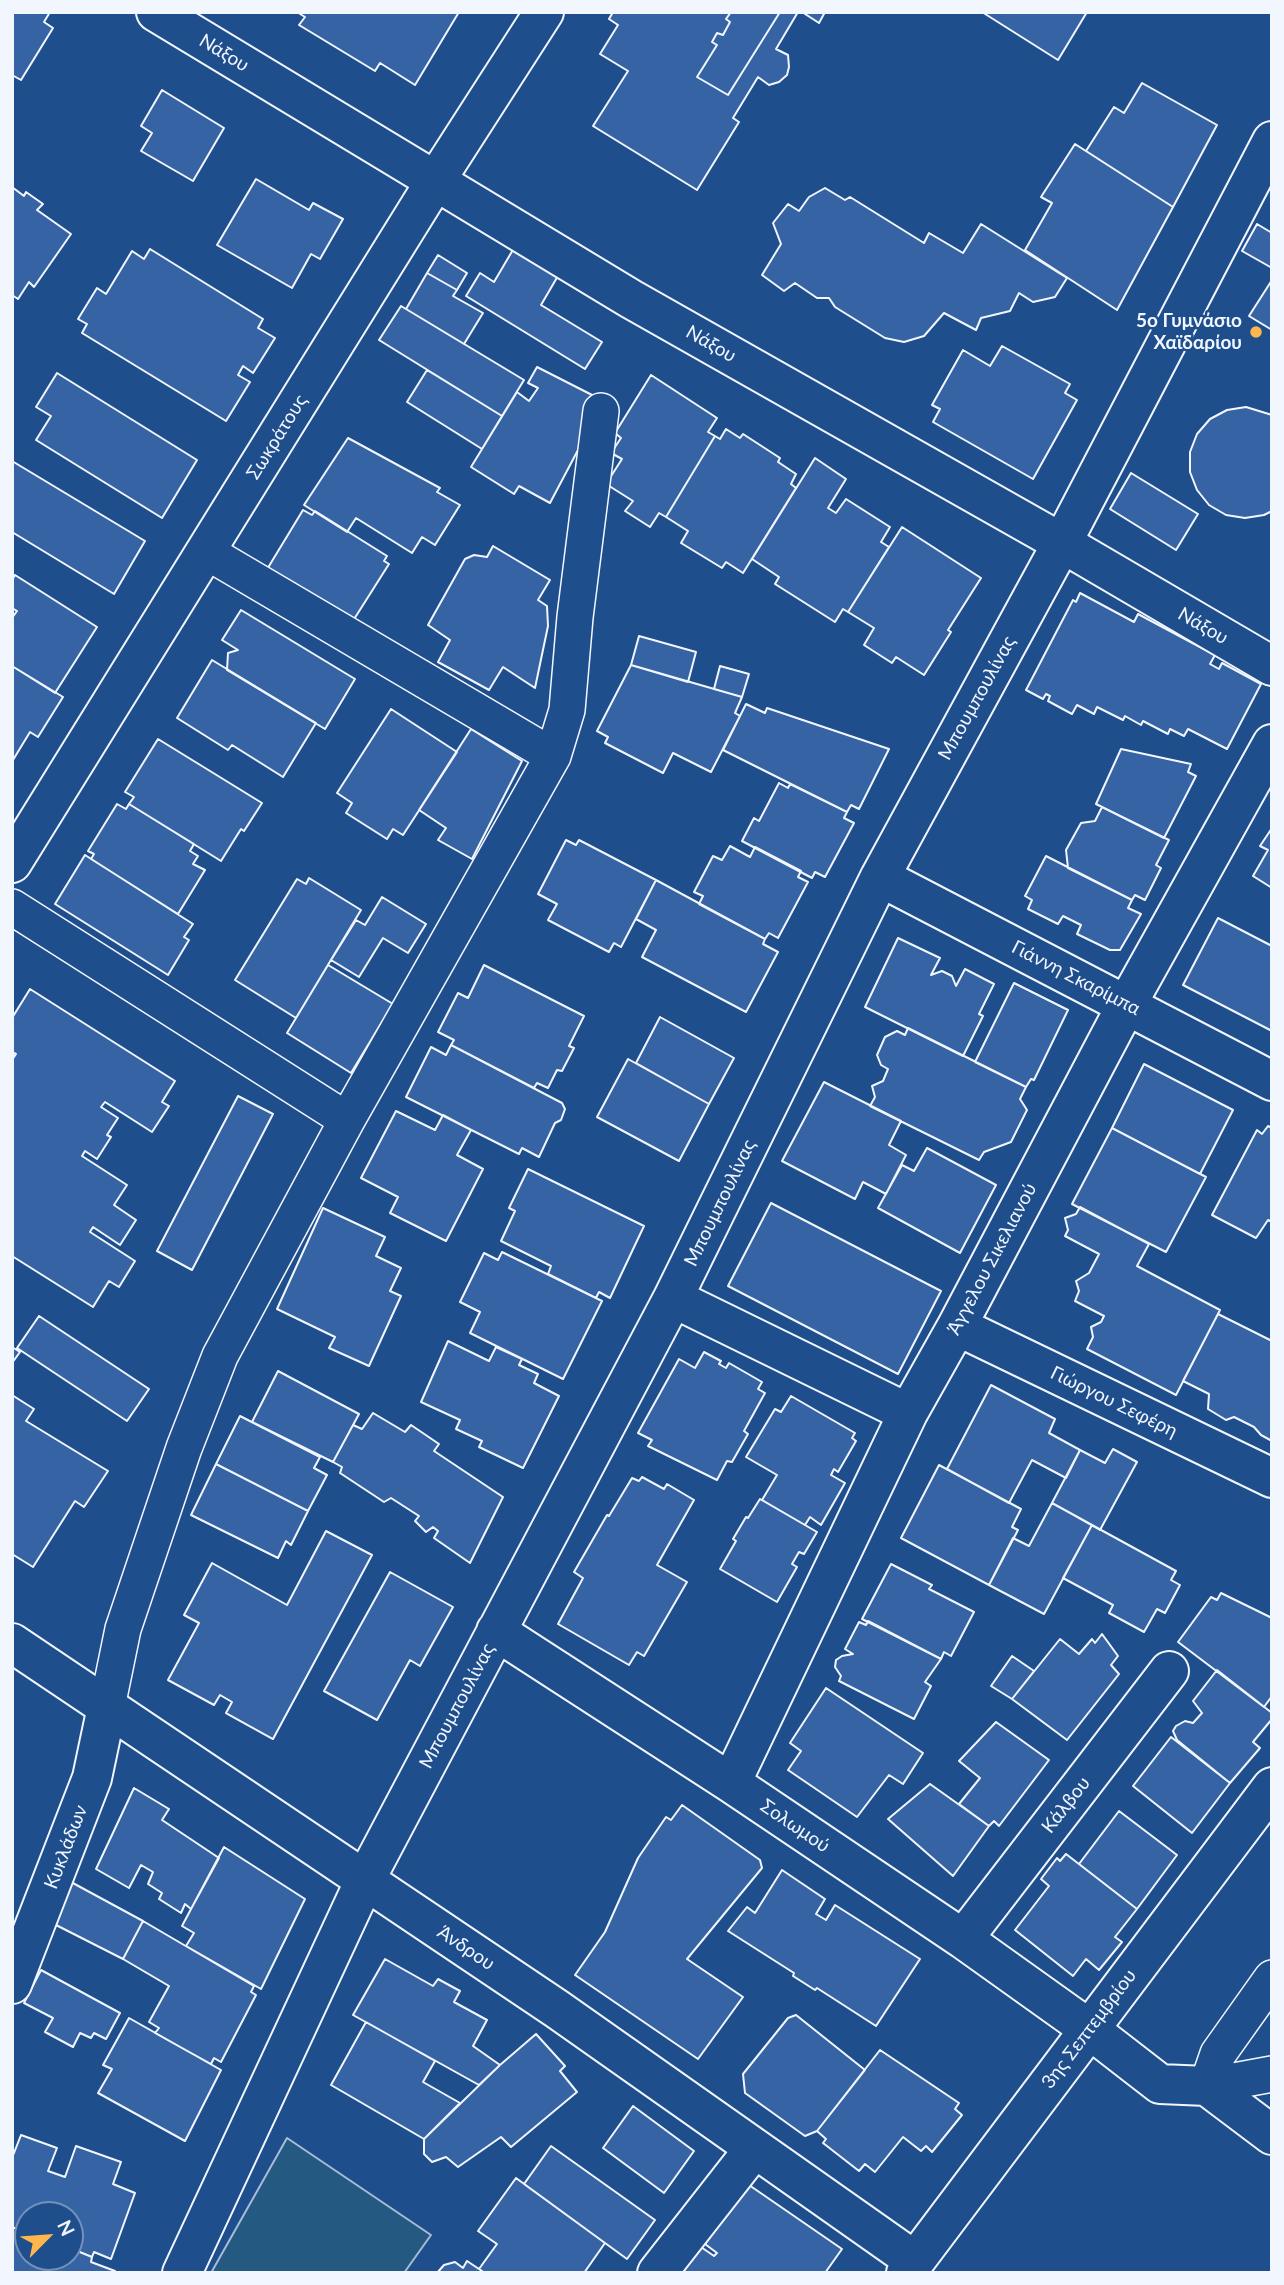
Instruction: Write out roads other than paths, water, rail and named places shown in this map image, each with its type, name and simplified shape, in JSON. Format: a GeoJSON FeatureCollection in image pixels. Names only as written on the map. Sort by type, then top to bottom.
{"type":"FeatureCollection","features":[{"type":"Feature","properties":{"kind":"street","name":"Νάξου"},"geometry":{"type":"LineString","coordinates":[[156,12],[631,299],[1062,543],[1272,666]]}},
{"type":"Feature","properties":{"kind":"street","name":"Σωκράτους"},"geometry":{"type":"LineString","coordinates":[[12,863],[436,180],[544,12]]}},
{"type":"Feature","properties":{"kind":"street","name":"Μπουμπουλίνας"},"geometry":{"type":"LineString","coordinates":[[182,2273],[365,1880],[673,1298],[880,877],[1062,543],[1272,141]]}},
{"type":"Feature","properties":{"kind":"street"},"geometry":{"type":"LineString","coordinates":[[107,1707],[123,1629],[184,1448],[220,1356],[347,1120],[553,756],[568,710],[575,617],[601,411]]}},
{"type":"Feature","properties":{"kind":"street"},"geometry":{"type":"LineString","coordinates":[[207,552],[553,756]]}},
{"type":"Feature","properties":{"kind":"street","name":"Άγγελου Σικελιανού"},"geometry":{"type":"LineString","coordinates":[[731,1783],[908,1413],[957,1326],[1127,1004],[1272,744]]}},
{"type":"Feature","properties":{"kind":"street","name":"Γιάννη Σκαρίμπα"},"geometry":{"type":"LineString","coordinates":[[880,877],[1272,1081]]}},
{"type":"Feature","properties":{"kind":"street"},"geometry":{"type":"LineString","coordinates":[[12,907],[347,1120]]}},
{"type":"Feature","properties":{"kind":"street"},"geometry":{"type":"LineString","coordinates":[[673,1298],[908,1413]]}},
{"type":"Feature","properties":{"kind":"street","name":"Γιώργου Σεφέρη"},"geometry":{"type":"LineString","coordinates":[[957,1326],[1272,1478]]}},
{"type":"Feature","properties":{"kind":"street","name":"Σολωμού"},"geometry":{"type":"LineString","coordinates":[[496,1631],[731,1783],[962,1939],[1089,2029],[1160,2084],[1207,2085]]}},
{"type":"Feature","properties":{"kind":"street","name":"Άνδρου"},"geometry":{"type":"LineString","coordinates":[[12,1643],[557,2009],[754,2149],[911,2267]]}},
{"type":"Feature","properties":{"kind":"street","name":"Κάλβου"},"geometry":{"type":"LineString","coordinates":[[962,1939],[1169,1671]]}},
{"type":"Feature","properties":{"kind":"street","name":"Κυκλάδων"},"geometry":{"type":"LineString","coordinates":[[12,1984],[93,1779],[107,1707]]}},
{"type":"Feature","properties":{"kind":"street","name":"3ης Σεπτεμβρίου"},"geometry":{"type":"LineString","coordinates":[[911,2267],[1272,1787]]}},
{"type":"Feature","properties":{"kind":"street"},"geometry":{"type":"LineString","coordinates":[[1207,2085],[1218,2054],[1272,1978]]}},
{"type":"Feature","properties":{"kind":"street"},"geometry":{"type":"LineString","coordinates":[[1207,2085],[1272,2074]]}},
{"type":"Feature","properties":{"kind":"street"},"geometry":{"type":"LineString","coordinates":[[1207,2085],[1272,2135]]}},
{"type":"Feature","properties":{"kind":"street"},"geometry":{"type":"LineString","coordinates":[[657,2273],[754,2149]]}},
{"type":"Feature","properties":{"kind":"place","name":"5ο Γυμνάσιο Χαϊδαρίου"},"geometry":{"type":"Point","coordinates":[1256,332]}}]}
